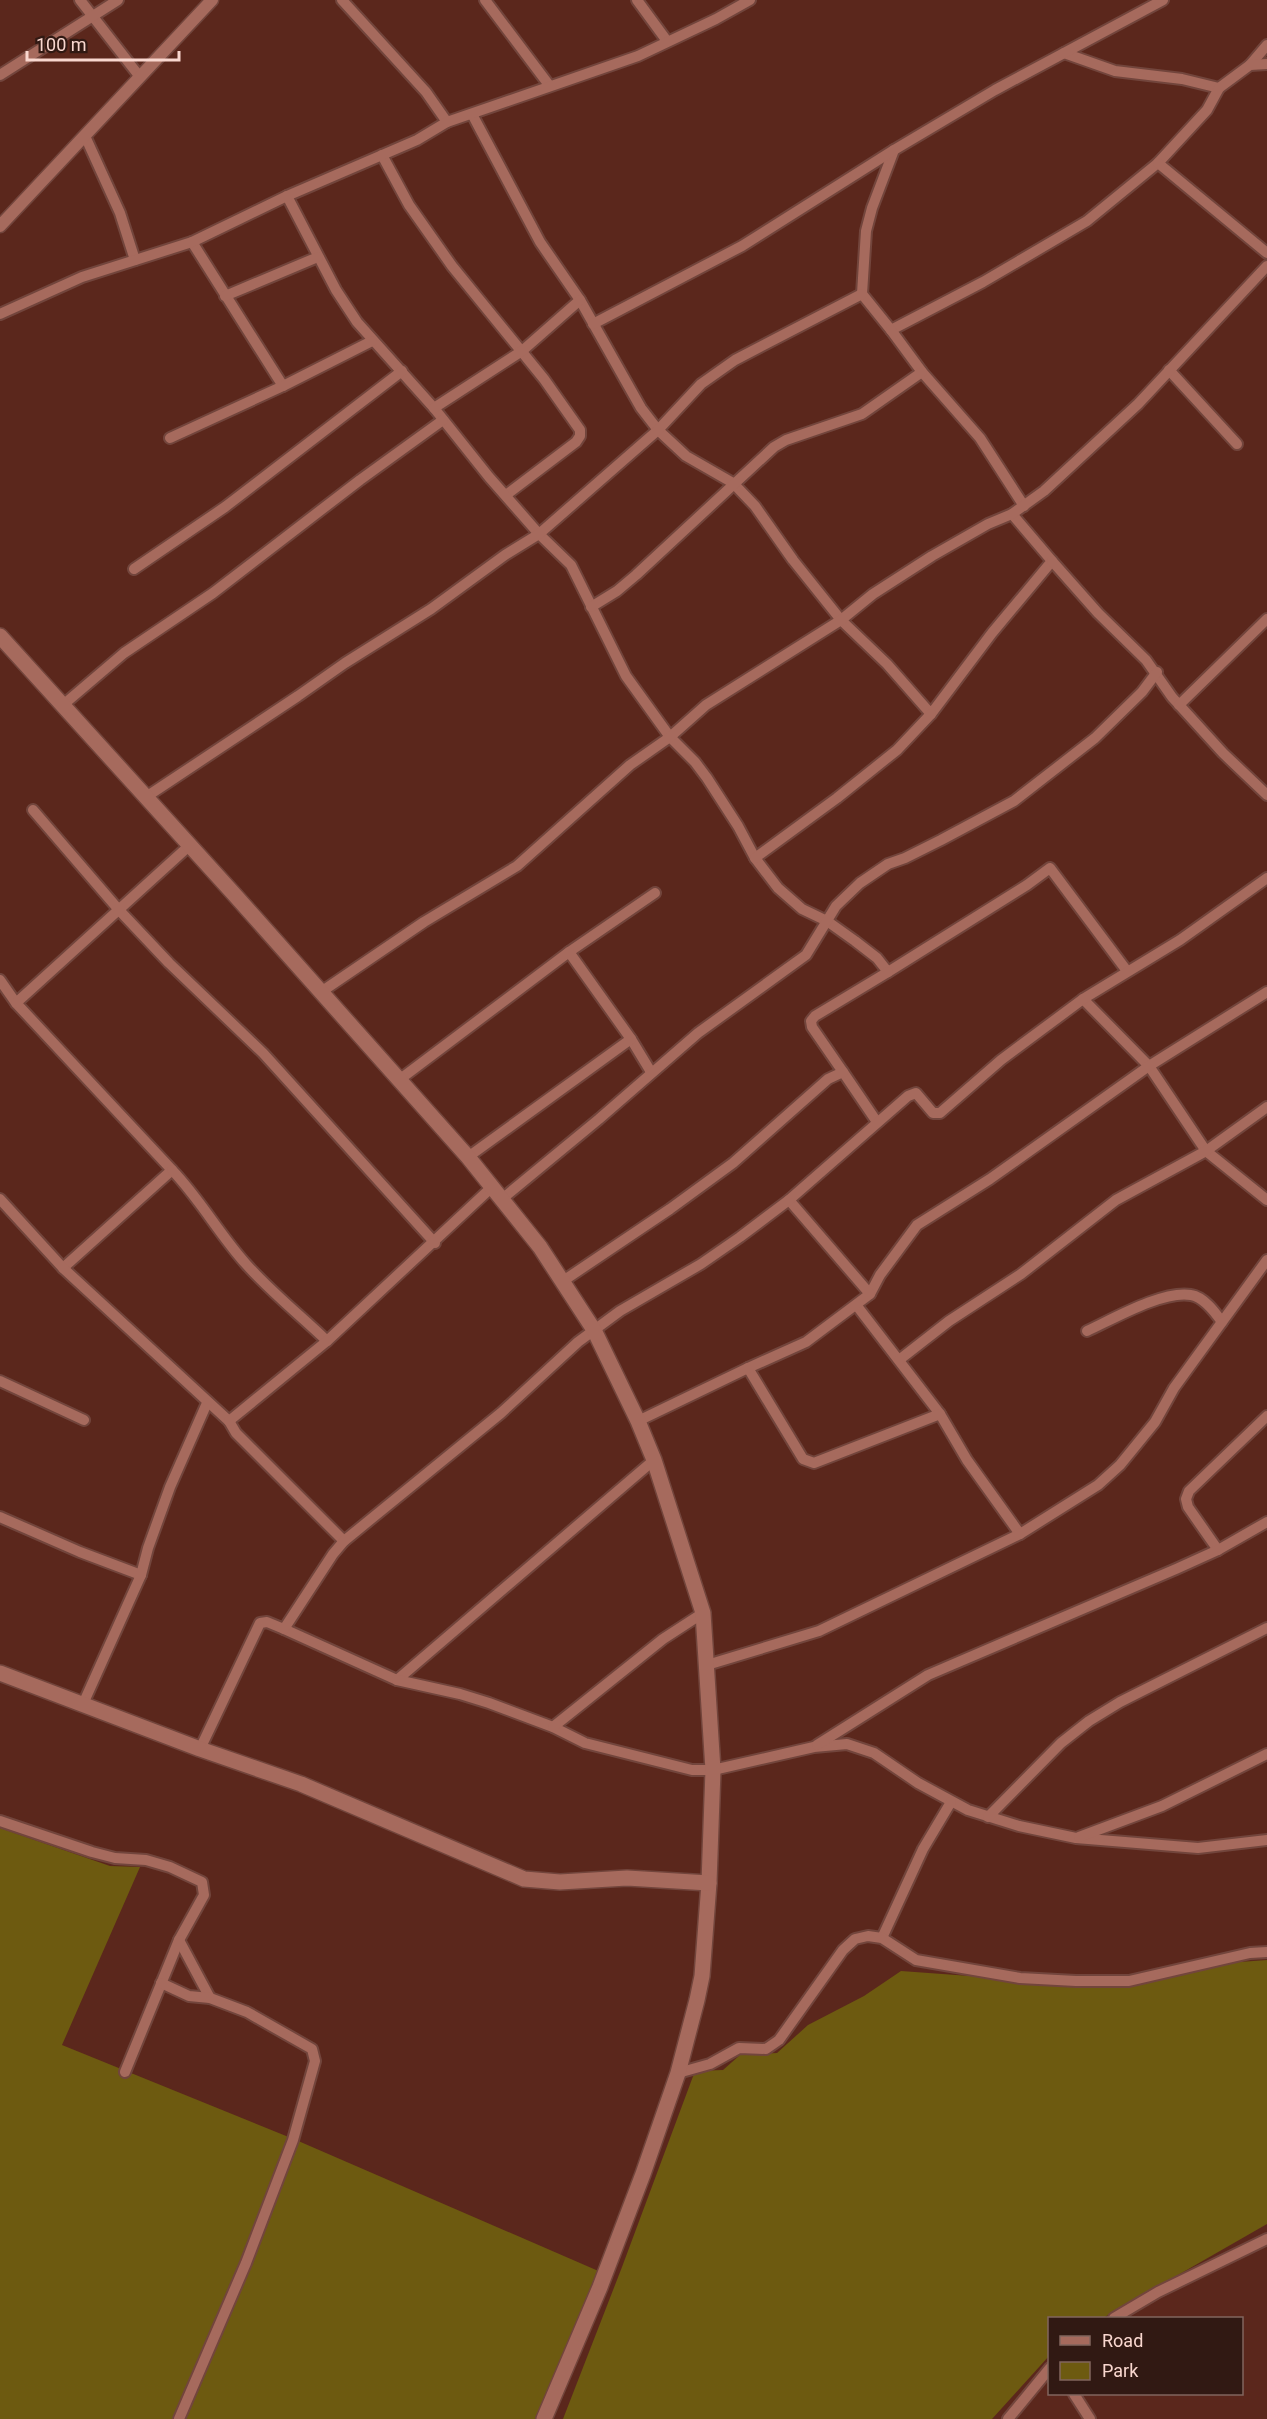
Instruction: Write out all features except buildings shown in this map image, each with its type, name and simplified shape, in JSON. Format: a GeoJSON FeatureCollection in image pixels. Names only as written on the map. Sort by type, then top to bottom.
{"type":"FeatureCollection","features":[{"type":"Feature","properties":{"kind":"main road"},"geometry":{"type":"LineString","coordinates":[[0,637],[190,845],[468,1157],[540,1246],[594,1330],[638,1421],[654,1460],[703,1613],[713,1770],[710,1883],[702,1976],[692,2025],[678,2073],[614,2251],[544,2419]]}},
{"type":"Feature","properties":{"kind":"main road"},"geometry":{"type":"LineString","coordinates":[[0,1673],[200,1749],[301,1784],[466,1856],[532,1881],[560,1882],[627,1878],[710,1883]]}},
{"type":"Feature","properties":{"kind":"street"},"geometry":{"type":"LineString","coordinates":[[80,0],[140,77]]}},
{"type":"Feature","properties":{"kind":"street"},"geometry":{"type":"LineString","coordinates":[[0,75],[118,0]]}},
{"type":"Feature","properties":{"kind":"street"},"geometry":{"type":"LineString","coordinates":[[0,226],[212,0]]}},
{"type":"Feature","properties":{"kind":"street"},"geometry":{"type":"LineString","coordinates":[[342,0],[426,92],[447,122]]}},
{"type":"Feature","properties":{"kind":"street"},"geometry":{"type":"LineString","coordinates":[[485,0],[549,86]]}},
{"type":"Feature","properties":{"kind":"street"},"geometry":{"type":"LineString","coordinates":[[637,0],[667,41]]}},
{"type":"Feature","properties":{"kind":"street"},"geometry":{"type":"LineString","coordinates":[[0,314],[82,277],[192,242],[287,196],[417,140],[447,122],[638,56],[717,19],[750,0]]}},
{"type":"Feature","properties":{"kind":"street"},"geometry":{"type":"LineString","coordinates":[[593,324],[742,246],[894,150],[996,90],[1163,0]]}},
{"type":"Feature","properties":{"kind":"street"},"geometry":{"type":"LineString","coordinates":[[891,330],[983,282],[1087,221],[1158,163],[1207,110],[1219,88],[1250,65],[1267,45]]}},
{"type":"Feature","properties":{"kind":"street"},"geometry":{"type":"LineString","coordinates":[[1064,53],[1115,71],[1182,79],[1219,88]]}},
{"type":"Feature","properties":{"kind":"street"},"geometry":{"type":"LineString","coordinates":[[1250,65],[1267,64]]}},
{"type":"Feature","properties":{"kind":"street"},"geometry":{"type":"LineString","coordinates":[[472,114],[540,242],[580,300],[641,408],[658,430],[686,456],[734,483],[755,506],[793,560],[841,620],[887,664],[931,714]]}},
{"type":"Feature","properties":{"kind":"street"},"geometry":{"type":"LineString","coordinates":[[85,135],[120,213],[135,260]]}},
{"type":"Feature","properties":{"kind":"street"},"geometry":{"type":"LineString","coordinates":[[894,150],[872,208],[866,231],[862,294],[922,372],[980,438],[1024,506]]}},
{"type":"Feature","properties":{"kind":"street"},"geometry":{"type":"LineString","coordinates":[[382,155],[409,205],[452,266],[522,351],[580,430],[580,436],[557,457],[506,495]]}},
{"type":"Feature","properties":{"kind":"street"},"geometry":{"type":"LineString","coordinates":[[1158,163],[1267,253]]}},
{"type":"Feature","properties":{"kind":"street"},"geometry":{"type":"LineString","coordinates":[[287,196],[347,309],[372,341],[434,408],[539,534],[571,565],[626,675],[670,737],[695,762],[721,798],[755,858],[778,888],[802,909],[827,921],[877,958],[888,972]]}},
{"type":"Feature","properties":{"kind":"street"},"geometry":{"type":"LineString","coordinates":[[192,242],[283,386]]}},
{"type":"Feature","properties":{"kind":"street"},"geometry":{"type":"LineString","coordinates":[[225,296],[318,258]]}},
{"type":"Feature","properties":{"kind":"street"},"geometry":{"type":"LineString","coordinates":[[321,992],[424,922],[517,866],[630,765],[670,737],[706,705],[841,620],[873,594],[932,556],[988,524],[1012,514],[1044,491],[1138,404],[1267,266]]}},
{"type":"Feature","properties":{"kind":"street"},"geometry":{"type":"LineString","coordinates":[[146,797],[345,663],[431,609],[505,555],[539,534],[658,430],[701,384],[735,360],[862,294]]}},
{"type":"Feature","properties":{"kind":"street"},"geometry":{"type":"LineString","coordinates":[[434,408],[522,351],[580,300]]}},
{"type":"Feature","properties":{"kind":"street"},"geometry":{"type":"LineString","coordinates":[[170,438],[283,386],[372,341]]}},
{"type":"Feature","properties":{"kind":"street"},"geometry":{"type":"LineString","coordinates":[[1169,370],[1237,444]]}},
{"type":"Feature","properties":{"kind":"street"},"geometry":{"type":"LineString","coordinates":[[134,569],[225,507],[402,371]]}},
{"type":"Feature","properties":{"kind":"street"},"geometry":{"type":"LineString","coordinates":[[591,607],[625,585],[780,443],[862,414],[922,372]]}},
{"type":"Feature","properties":{"kind":"street"},"geometry":{"type":"LineString","coordinates":[[63,705],[124,653],[213,593],[360,480],[443,420]]}},
{"type":"Feature","properties":{"kind":"street"},"geometry":{"type":"LineString","coordinates":[[1012,514],[1098,613],[1127,639],[1157,672],[1179,705],[1222,753],[1267,795]]}},
{"type":"Feature","properties":{"kind":"street"},"geometry":{"type":"LineString","coordinates":[[755,858],[837,798],[897,750],[931,714],[992,633],[1052,561]]}},
{"type":"Feature","properties":{"kind":"street"},"geometry":{"type":"LineString","coordinates":[[1179,705],[1267,619]]}},
{"type":"Feature","properties":{"kind":"street"},"geometry":{"type":"LineString","coordinates":[[229,1421],[327,1341],[435,1243],[497,1193],[599,1119],[698,1033],[806,955],[836,906],[878,869],[941,840],[1014,801],[1095,738],[1142,692],[1157,672]]}},
{"type":"Feature","properties":{"kind":"street"},"geometry":{"type":"LineString","coordinates":[[33,810],[119,910],[169,963],[263,1053],[435,1243]]}},
{"type":"Feature","properties":{"kind":"street"},"geometry":{"type":"LineString","coordinates":[[16,1003],[190,845]]}},
{"type":"Feature","properties":{"kind":"street"},"geometry":{"type":"LineString","coordinates":[[877,1122],[812,1027],[811,1021],[815,1016],[1027,885],[1050,868],[1127,971]]}},
{"type":"Feature","properties":{"kind":"street"},"geometry":{"type":"LineString","coordinates":[[284,1629],[344,1541],[501,1413],[578,1342],[621,1311],[701,1264],[789,1200],[912,1093],[919,1096],[933,1113],[940,1113],[1001,1060],[1083,999],[1180,940],[1267,878]]}},
{"type":"Feature","properties":{"kind":"street"},"geometry":{"type":"LineString","coordinates":[[399,1080],[569,952],[656,893]]}},
{"type":"Feature","properties":{"kind":"street"},"geometry":{"type":"LineString","coordinates":[[569,952],[631,1039],[651,1072]]}},
{"type":"Feature","properties":{"kind":"street"},"geometry":{"type":"LineString","coordinates":[[0,980],[16,1003],[192,1191],[210,1220],[247,1265],[327,1341]]}},
{"type":"Feature","properties":{"kind":"street"},"geometry":{"type":"LineString","coordinates":[[638,1421],[806,1342],[870,1294],[880,1275],[917,1225],[990,1179],[1149,1066],[1267,992]]}},
{"type":"Feature","properties":{"kind":"street"},"geometry":{"type":"LineString","coordinates":[[1083,999],[1149,1066],[1206,1151],[1267,1200]]}},
{"type":"Feature","properties":{"kind":"street"},"geometry":{"type":"LineString","coordinates":[[468,1157],[631,1039]]}},
{"type":"Feature","properties":{"kind":"street"},"geometry":{"type":"LineString","coordinates":[[563,1281],[670,1209],[733,1163],[828,1079],[843,1072]]}},
{"type":"Feature","properties":{"kind":"street"},"geometry":{"type":"LineString","coordinates":[[899,1360],[949,1321],[1021,1274],[1116,1200],[1206,1151],[1267,1107]]}},
{"type":"Feature","properties":{"kind":"street"},"geometry":{"type":"LineString","coordinates":[[63,1268],[172,1170]]}},
{"type":"Feature","properties":{"kind":"street"},"geometry":{"type":"LineString","coordinates":[[0,1199],[63,1268],[229,1421],[236,1433],[344,1541]]}},
{"type":"Feature","properties":{"kind":"street"},"geometry":{"type":"LineString","coordinates":[[789,1200],[870,1294]]}},
{"type":"Feature","properties":{"kind":"street"},"geometry":{"type":"LineString","coordinates":[[707,1665],[819,1631],[1020,1534],[1098,1485],[1120,1465],[1155,1422],[1174,1388],[1267,1260]]}},
{"type":"Feature","properties":{"kind":"street"},"geometry":{"type":"LineString","coordinates":[[1087,1331],[1176,1295],[1193,1295],[1207,1303],[1222,1322]]}},
{"type":"Feature","properties":{"kind":"street"},"geometry":{"type":"LineString","coordinates":[[857,1306],[940,1414],[967,1460],[1020,1534]]}},
{"type":"Feature","properties":{"kind":"street"},"geometry":{"type":"LineString","coordinates":[[748,1368],[807,1462],[814,1463],[940,1414]]}},
{"type":"Feature","properties":{"kind":"street"},"geometry":{"type":"LineString","coordinates":[[0,1381],[84,1420]]}},
{"type":"Feature","properties":{"kind":"street"},"geometry":{"type":"LineString","coordinates":[[83,1704],[141,1575],[148,1548],[170,1487],[207,1403]]}},
{"type":"Feature","properties":{"kind":"street"},"geometry":{"type":"LineString","coordinates":[[1218,1550],[1188,1507],[1186,1499],[1189,1491],[1267,1416]]}},
{"type":"Feature","properties":{"kind":"street"},"geometry":{"type":"LineString","coordinates":[[397,1680],[654,1460]]}},
{"type":"Feature","properties":{"kind":"street"},"geometry":{"type":"LineString","coordinates":[[0,1517],[80,1552],[141,1575]]}},
{"type":"Feature","properties":{"kind":"street"},"geometry":{"type":"LineString","coordinates":[[814,1746],[928,1675],[1218,1550],[1267,1522]]}},
{"type":"Feature","properties":{"kind":"street"},"geometry":{"type":"LineString","coordinates":[[553,1727],[663,1639],[703,1613]]}},
{"type":"Feature","properties":{"kind":"street"},"geometry":{"type":"LineString","coordinates":[[200,1749],[260,1623],[267,1623],[397,1680],[460,1694],[553,1727],[585,1743],[692,1770],[713,1770],[814,1746],[847,1744],[874,1753],[951,1802],[988,1817],[1076,1838],[1198,1848],[1267,1840]]}},
{"type":"Feature","properties":{"kind":"street"},"geometry":{"type":"LineString","coordinates":[[988,1817],[1061,1743],[1089,1721],[1120,1702],[1267,1628]]}},
{"type":"Feature","properties":{"kind":"street"},"geometry":{"type":"LineString","coordinates":[[1076,1838],[1162,1806],[1267,1754]]}},
{"type":"Feature","properties":{"kind":"street"},"geometry":{"type":"LineString","coordinates":[[882,1938],[923,1849],[951,1802]]}},
{"type":"Feature","properties":{"kind":"street"},"geometry":{"type":"LineString","coordinates":[[0,1821],[92,1852],[115,1858],[146,1860],[170,1867],[202,1882],[204,1895],[179,1940],[125,2072]]}},
{"type":"Feature","properties":{"kind":"street"},"geometry":{"type":"LineString","coordinates":[[678,2073],[710,2064],[739,2048],[766,2049],[773,2045],[779,2040],[843,1950],[855,1939],[868,1935],[882,1938],[916,1960],[1020,1978],[1076,1981],[1129,1981],[1250,1953],[1267,1952]]}},
{"type":"Feature","properties":{"kind":"street"},"geometry":{"type":"LineString","coordinates":[[179,1940],[210,1998]]}},
{"type":"Feature","properties":{"kind":"street"},"geometry":{"type":"LineString","coordinates":[[161,1983],[189,1996],[210,1998],[247,2012],[305,2043],[315,2053],[315,2061],[289,2151],[246,2263],[179,2419]]}},
{"type":"Feature","properties":{"kind":"street"},"geometry":{"type":"LineString","coordinates":[[1117,2317],[1158,2292],[1267,2240]]}},
{"type":"Feature","properties":{"kind":"street"},"geometry":{"type":"LineString","coordinates":[[1008,2419],[1048,2370]]}},
{"type":"Feature","properties":{"kind":"street"},"geometry":{"type":"LineString","coordinates":[[1075,2395],[1090,2419]]}},
{"type":"Feature","properties":{"kind":"green space"},"geometry":{"type":"Polygon","coordinates":[[[0,1828],[110,1866],[140,1867],[62,2045],[296,2140],[603,2273],[546,2419],[0,2419],[0,1828]]]}},
{"type":"Feature","properties":{"kind":"green space"},"geometry":{"type":"Polygon","coordinates":[[[1267,1960],[1267,2224],[1105,2317],[1048,2317],[1048,2357],[992,2419],[563,2419],[695,2071],[723,2070],[740,2055],[777,2053],[808,2025],[864,1996],[901,1971],[1122,1987],[1212,1964],[1267,1960]]]}}]}
